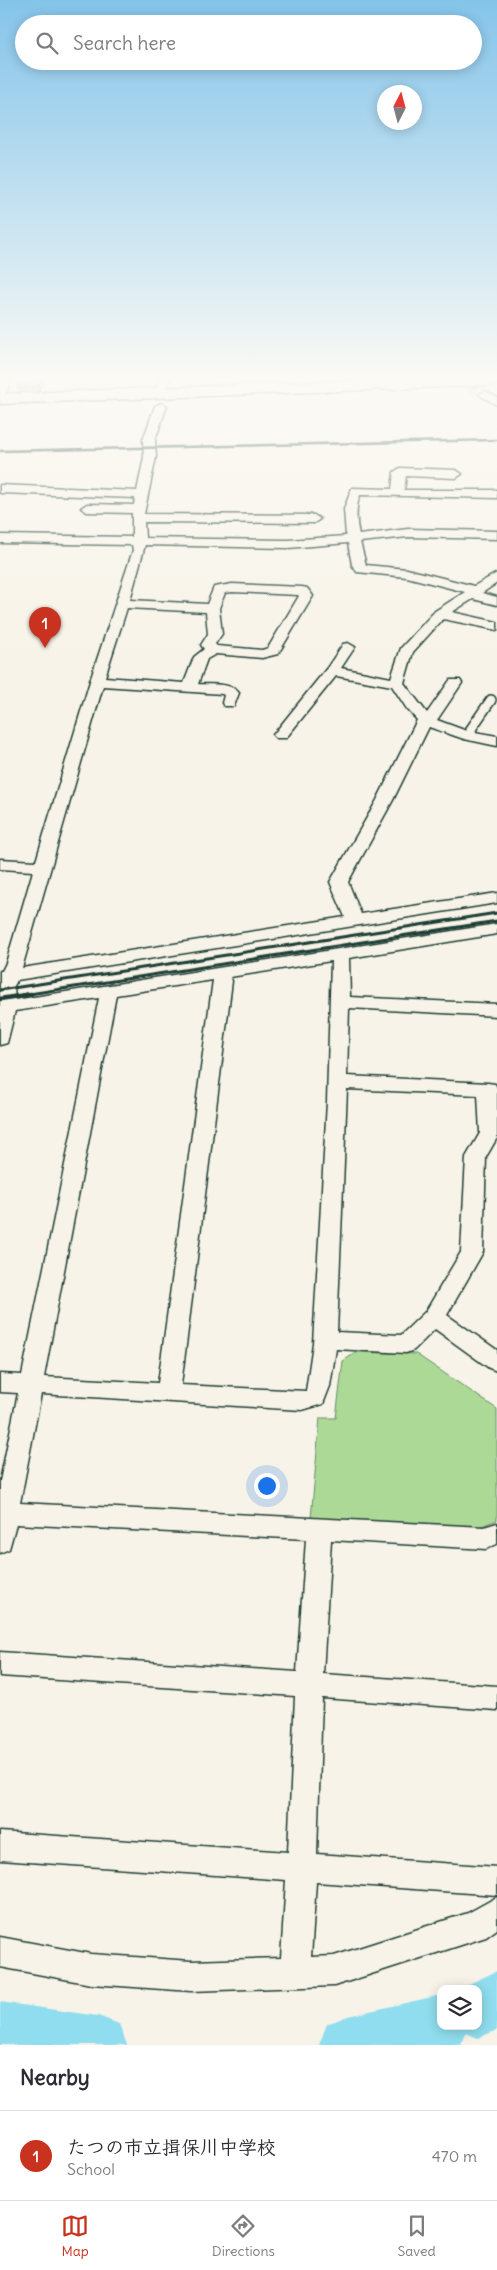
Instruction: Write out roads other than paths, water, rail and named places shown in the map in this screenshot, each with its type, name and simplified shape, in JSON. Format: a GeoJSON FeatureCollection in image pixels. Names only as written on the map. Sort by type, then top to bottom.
{"type":"FeatureCollection","features":[{"type":"Feature","properties":{"kind":"street"},"geometry":{"type":"LineString","coordinates":[[0,1039],[5,976],[42,866],[96,681],[139,550],[140,508],[147,471]]}},
{"type":"Feature","properties":{"kind":"street"},"geometry":{"type":"LineString","coordinates":[[398,493],[400,472],[456,474]]}},
{"type":"Feature","properties":{"kind":"street"},"geometry":{"type":"LineString","coordinates":[[19,477],[76,481],[72,492]]}},
{"type":"Feature","properties":{"kind":"street"},"geometry":{"type":"LineString","coordinates":[[0,489],[72,492],[140,508],[225,518],[314,519]]}},
{"type":"Feature","properties":{"kind":"street"},"geometry":{"type":"LineString","coordinates":[[497,494],[356,491],[351,499],[349,520],[359,565],[362,569],[407,574],[473,592],[497,602]]}},
{"type":"Feature","properties":{"kind":"street"},"geometry":{"type":"LineString","coordinates":[[87,508],[140,508]]}},
{"type":"Feature","properties":{"kind":"street"},"geometry":{"type":"LineString","coordinates":[[225,518],[225,543]]}},
{"type":"Feature","properties":{"kind":"street"},"geometry":{"type":"LineString","coordinates":[[0,539],[288,544],[354,540],[408,533],[497,535]]}},
{"type":"Feature","properties":{"kind":"street"},"geometry":{"type":"LineString","coordinates":[[497,576],[440,614],[406,651],[397,683],[408,701],[427,720],[472,736],[497,741]]}},
{"type":"Feature","properties":{"kind":"street"},"geometry":{"type":"LineString","coordinates":[[190,686],[201,657],[213,650],[262,654],[273,651],[306,596],[302,591],[232,588],[219,590],[212,608],[215,634],[208,645],[213,650]]}},
{"type":"Feature","properties":{"kind":"street"},"geometry":{"type":"LineString","coordinates":[[120,604],[212,608]]}},
{"type":"Feature","properties":{"kind":"street"},"geometry":{"type":"LineString","coordinates":[[440,614],[497,626]]}},
{"type":"Feature","properties":{"kind":"street"},"geometry":{"type":"LineString","coordinates":[[281,735],[332,671],[348,647]]}},
{"type":"Feature","properties":{"kind":"street"},"geometry":{"type":"LineString","coordinates":[[332,671],[397,683]]}},
{"type":"Feature","properties":{"kind":"street"},"geometry":{"type":"LineString","coordinates":[[96,681],[190,686],[225,690],[232,693],[229,703]]}},
{"type":"Feature","properties":{"kind":"street"},"geometry":{"type":"LineString","coordinates":[[355,920],[339,882],[427,720],[455,683]]}},
{"type":"Feature","properties":{"kind":"street"},"geometry":{"type":"LineString","coordinates":[[0,864],[42,866]]}},
{"type":"Feature","properties":{"kind":"street"},"geometry":{"type":"LineString","coordinates":[[5,976],[497,898]]}},
{"type":"Feature","properties":{"kind":"street"},"geometry":{"type":"LineString","coordinates":[[3,1007],[497,929]]}},
{"type":"Feature","properties":{"kind":"street"},"geometry":{"type":"LineString","coordinates":[[0,1383],[302,1401],[315,1398],[320,1387],[324,1340],[338,1082],[339,1002],[342,960],[339,954]]}},
{"type":"Feature","properties":{"kind":"street"},"geometry":{"type":"LineString","coordinates":[[168,1392],[223,982],[219,974]]}},
{"type":"Feature","properties":{"kind":"street"},"geometry":{"type":"LineString","coordinates":[[0,1542],[108,998],[106,992]]}},
{"type":"Feature","properties":{"kind":"street"},"geometry":{"type":"LineString","coordinates":[[339,1002],[497,1010]]}},
{"type":"Feature","properties":{"kind":"street"},"geometry":{"type":"LineString","coordinates":[[324,1340],[406,1344],[434,1317],[472,1252],[476,1157],[493,1134],[488,1089],[338,1082]]}},
{"type":"Feature","properties":{"kind":"street"},"geometry":{"type":"LineString","coordinates":[[434,1317],[497,1362]]}},
{"type":"Feature","properties":{"kind":"street"},"geometry":{"type":"LineString","coordinates":[[6,1513],[486,1538],[497,1533]]}},
{"type":"Feature","properties":{"kind":"street"},"geometry":{"type":"LineString","coordinates":[[295,1971],[319,1529]]}},
{"type":"Feature","properties":{"kind":"street"},"geometry":{"type":"LineString","coordinates":[[0,1664],[497,1698]]}},
{"type":"Feature","properties":{"kind":"street"},"geometry":{"type":"LineString","coordinates":[[0,1846],[497,1881]]}},
{"type":"Feature","properties":{"kind":"street"},"geometry":{"type":"LineString","coordinates":[[0,1952],[91,1969],[190,1976],[334,1971],[475,1926],[497,1912]]}},
{"type":"Feature","properties":{"kind":"lane"},"geometry":{"type":"LineString","coordinates":[[472,736],[471,729],[491,700]]}},
{"type":"Feature","properties":{"kind":"waterway"},"geometry":{"type":"LineString","coordinates":[[482,2007],[497,2000]]}},
{"type":"Feature","properties":{"kind":"waterway"},"geometry":{"type":"LineString","coordinates":[[348,2045],[437,2025]]}},
{"type":"Feature","properties":{"kind":"waterway"},"geometry":{"type":"LineString","coordinates":[[0,2031],[98,2045]]}},
{"type":"Feature","properties":{"kind":"railway"},"geometry":{"type":"LineString","coordinates":[[0,990],[497,913]]}},
{"type":"Feature","properties":{"kind":"railway"},"geometry":{"type":"LineString","coordinates":[[23,995],[497,921]]}},
{"type":"Feature","properties":{"kind":"railway"},"geometry":{"type":"LineString","coordinates":[[0,999],[31,994]]}},
{"type":"Feature","properties":{"kind":"place","name":"たつの市立揖保川中学校"},"geometry":{"type":"Point","coordinates":[45,648]}}]}
